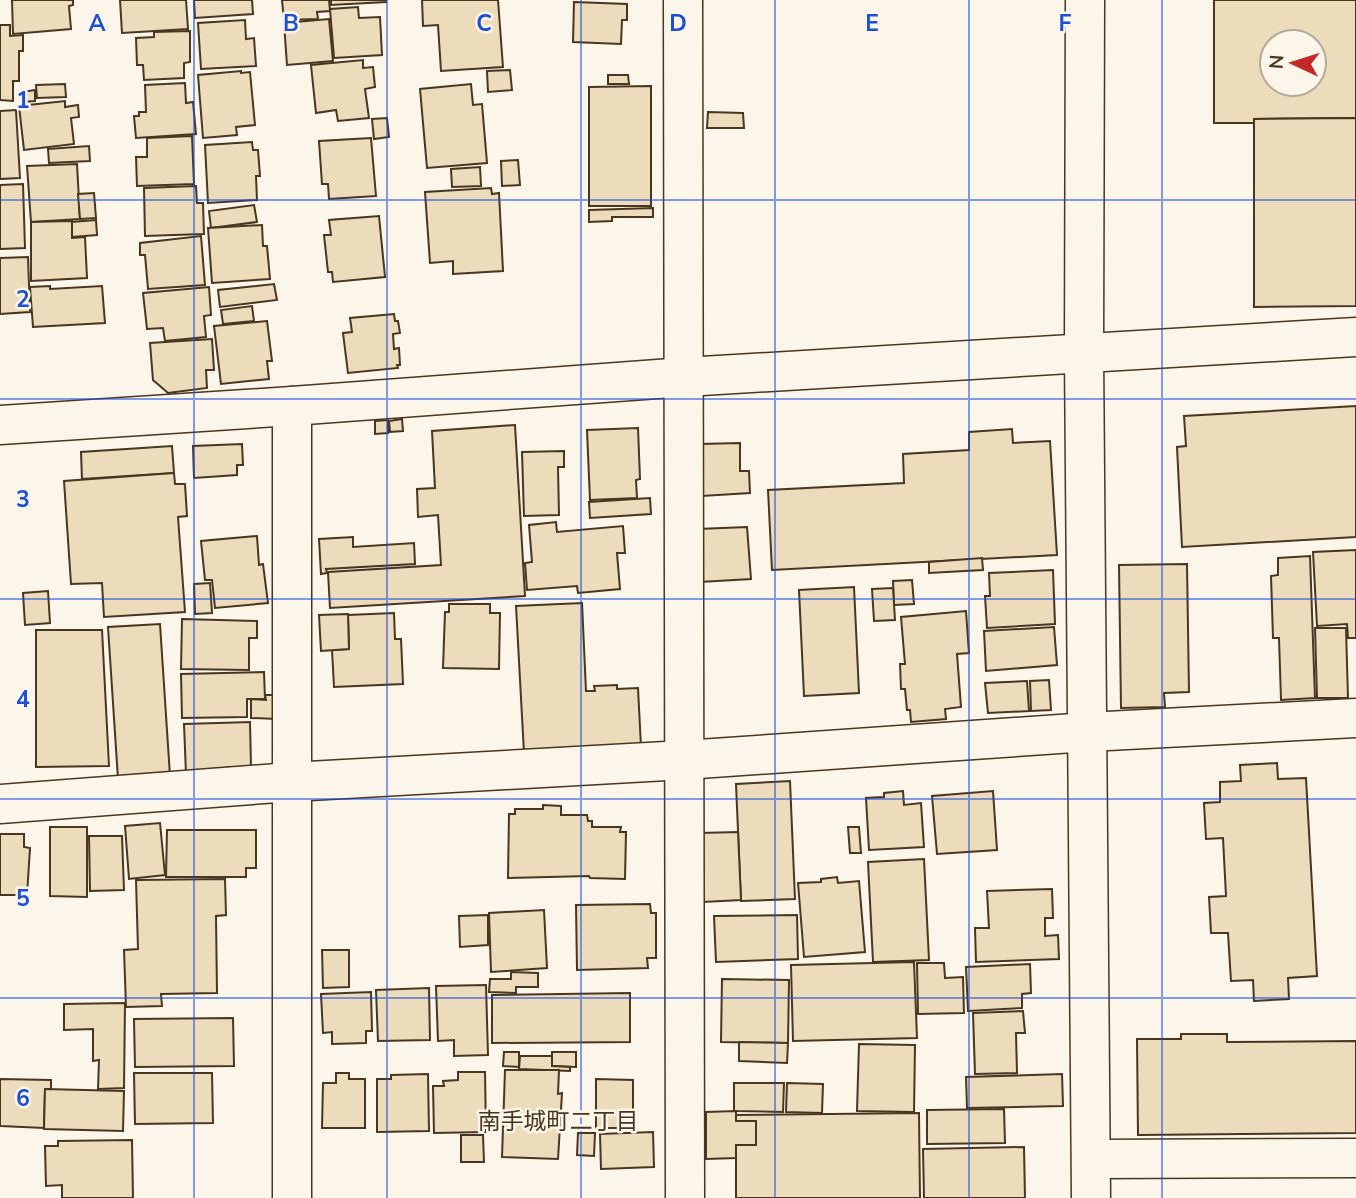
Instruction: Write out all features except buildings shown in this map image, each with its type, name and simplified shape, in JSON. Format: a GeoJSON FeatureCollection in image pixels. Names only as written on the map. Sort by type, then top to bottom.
{"type":"FeatureCollection","features":[{"type":"Feature","properties":{"kind":"street"},"geometry":{"type":"LineString","coordinates":[[683,0],[685,1198]]}},
{"type":"Feature","properties":{"kind":"street"},"geometry":{"type":"LineString","coordinates":[[1085,0],[1084,354],[1091,1198]]}},
{"type":"Feature","properties":{"kind":"street"},"geometry":{"type":"LineString","coordinates":[[0,425],[685,377],[1356,337]]}},
{"type":"Feature","properties":{"kind":"street"},"geometry":{"type":"LineString","coordinates":[[292,406],[292,1198]]}},
{"type":"Feature","properties":{"kind":"street"},"geometry":{"type":"LineString","coordinates":[[0,804],[291,782],[684,760],[1087,732],[1356,718]]}},
{"type":"Feature","properties":{"kind":"street"},"geometry":{"type":"LineString","coordinates":[[1092,1159],[1356,1158]]}},
{"type":"Feature","properties":{"kind":"district","name":"南手城町二丁目"},"geometry":{"type":"Point","coordinates":[558,1121]}}]}
